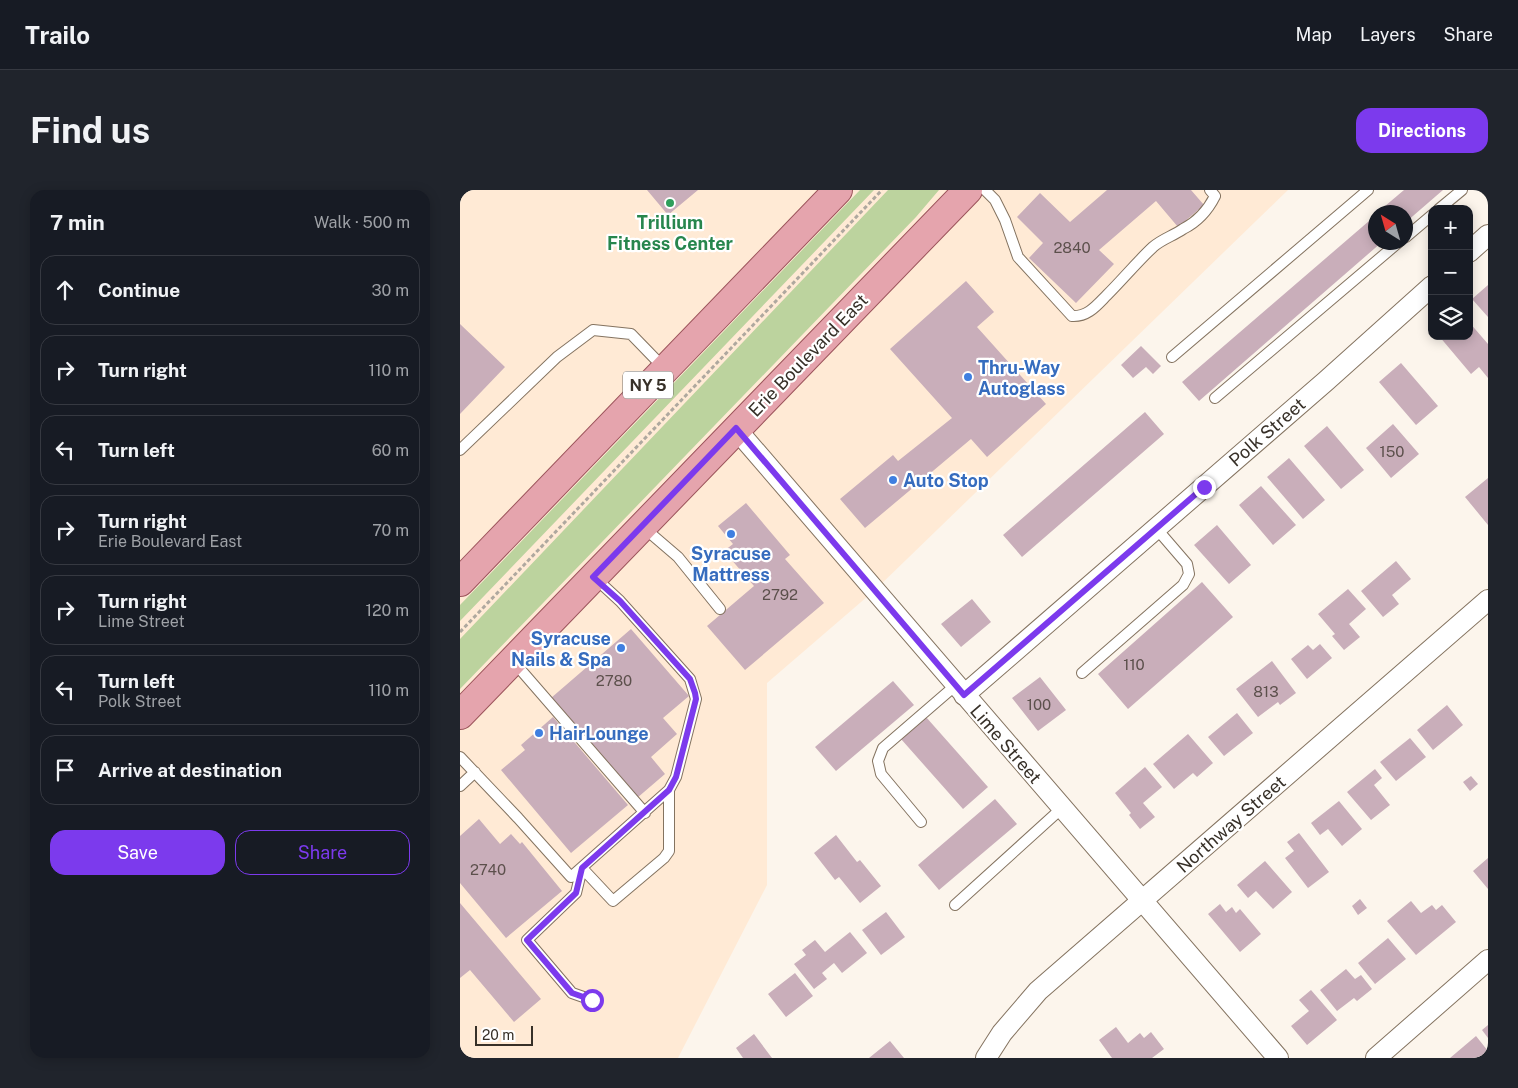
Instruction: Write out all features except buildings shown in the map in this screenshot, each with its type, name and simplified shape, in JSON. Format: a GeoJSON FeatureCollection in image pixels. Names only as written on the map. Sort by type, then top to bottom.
{"type":"FeatureCollection","features":[{"type":"Feature","properties":{"kind":"main road","name":"NY 5"},"geometry":{"type":"LineString","coordinates":[[460,582],[664,368],[838,190]]}},
{"type":"Feature","properties":{"kind":"main road","name":"Erie Boulevard East"},"geometry":{"type":"LineString","coordinates":[[460,715],[960,196]]}},
{"type":"Feature","properties":{"kind":"street"},"geometry":{"type":"LineString","coordinates":[[1471,250],[1488,235]]}},
{"type":"Feature","properties":{"kind":"street","name":"Polk Street"},"geometry":{"type":"LineString","coordinates":[[960,690],[1156,528],[1326,381],[1428,290]]}},
{"type":"Feature","properties":{"kind":"street","name":"Lime Street"},"geometry":{"type":"LineString","coordinates":[[736,428],[1278,1058]]}},
{"type":"Feature","properties":{"kind":"street","name":"Northway Street"},"geometry":{"type":"LineString","coordinates":[[986,1058],[1002,1033],[1038,991],[1488,600]]}},
{"type":"Feature","properties":{"kind":"street"},"geometry":{"type":"LineString","coordinates":[[1376,1058],[1488,960]]}},
{"type":"Feature","properties":{"kind":"lane"},"geometry":{"type":"LineString","coordinates":[[985,190],[995,200],[1008,228],[1018,258],[1072,316],[1081,317],[1094,308],[1155,246],[1184,229],[1202,214],[1209,207],[1215,196],[1210,190]]}},
{"type":"Feature","properties":{"kind":"lane"},"geometry":{"type":"LineString","coordinates":[[1172,357],[1368,190]]}},
{"type":"Feature","properties":{"kind":"lane"},"geometry":{"type":"LineString","coordinates":[[1444,205],[1462,190]]}},
{"type":"Feature","properties":{"kind":"lane"},"geometry":{"type":"LineString","coordinates":[[1413,231],[1428,218]]}},
{"type":"Feature","properties":{"kind":"lane"},"geometry":{"type":"LineString","coordinates":[[1215,398],[1391,250]]}},
{"type":"Feature","properties":{"kind":"lane"},"geometry":{"type":"LineString","coordinates":[[460,450],[557,357],[593,330],[631,334],[664,368]]}},
{"type":"Feature","properties":{"kind":"lane"},"geometry":{"type":"LineString","coordinates":[[642,526],[678,557],[720,609]]}},
{"type":"Feature","properties":{"kind":"lane"},"geometry":{"type":"LineString","coordinates":[[1082,673],[1183,585],[1189,574],[1187,564],[1156,528]]}},
{"type":"Feature","properties":{"kind":"lane"},"geometry":{"type":"LineString","coordinates":[[460,757],[571,877],[669,790],[676,777],[696,699],[695,693],[690,679],[620,601],[593,577]]}},
{"type":"Feature","properties":{"kind":"lane"},"geometry":{"type":"LineString","coordinates":[[512,661],[645,813]]}},
{"type":"Feature","properties":{"kind":"lane"},"geometry":{"type":"LineString","coordinates":[[921,822],[881,774],[878,761],[883,748],[960,690]]}},
{"type":"Feature","properties":{"kind":"lane"},"geometry":{"type":"LineString","coordinates":[[460,786],[475,772]]}},
{"type":"Feature","properties":{"kind":"lane"},"geometry":{"type":"LineString","coordinates":[[582,868],[612,902],[664,858],[670,846],[669,790]]}},
{"type":"Feature","properties":{"kind":"lane"},"geometry":{"type":"LineString","coordinates":[[955,905],[1062,808]]}},
{"type":"Feature","properties":{"kind":"lane"},"geometry":{"type":"LineString","coordinates":[[582,868],[576,893],[527,940],[572,993],[592,1000]]}},
{"type":"Feature","properties":{"kind":"path"},"geometry":{"type":"LineString","coordinates":[[460,632],[882,190]]}},
{"type":"Feature","properties":{"kind":"shaded area"},"geometry":{"type":"Polygon","coordinates":[[[460,190],[1288,190],[875,590],[767,683],[767,885],[678,1058],[460,1058],[460,190]]]}},
{"type":"Feature","properties":{"kind":"green space"},"geometry":{"type":"Polygon","coordinates":[[[860,190],[874,190],[460,621],[460,605],[860,190]]]}},
{"type":"Feature","properties":{"kind":"green space"},"geometry":{"type":"Polygon","coordinates":[[[888,190],[939,190],[916,217],[460,689],[460,639],[888,190]]]}},
{"type":"Feature","properties":{"kind":"place","name":"Trillium Fitness Center"},"geometry":{"type":"Point","coordinates":[670,203]}},
{"type":"Feature","properties":{"kind":"place","name":"Thru-Way Autoglass"},"geometry":{"type":"Point","coordinates":[968,377]}},
{"type":"Feature","properties":{"kind":"place","name":"Auto Stop"},"geometry":{"type":"Point","coordinates":[893,480]}},
{"type":"Feature","properties":{"kind":"place","name":"Syracuse Mattress"},"geometry":{"type":"Point","coordinates":[731,534]}},
{"type":"Feature","properties":{"kind":"place","name":"Syracuse Nails & Spa"},"geometry":{"type":"Point","coordinates":[621,648]}},
{"type":"Feature","properties":{"kind":"place","name":"HairLounge"},"geometry":{"type":"Point","coordinates":[539,733]}},
{"type":"Feature","properties":{"kind":"route"},"geometry":{"type":"LineString","coordinates":[[592,1000],[572,993],[527,940],[576,893],[579,888],[582,868],[669,790],[676,777],[696,699],[690,679],[620,601],[593,577],[736,428],[964,695],[1204,487]]}}]}
